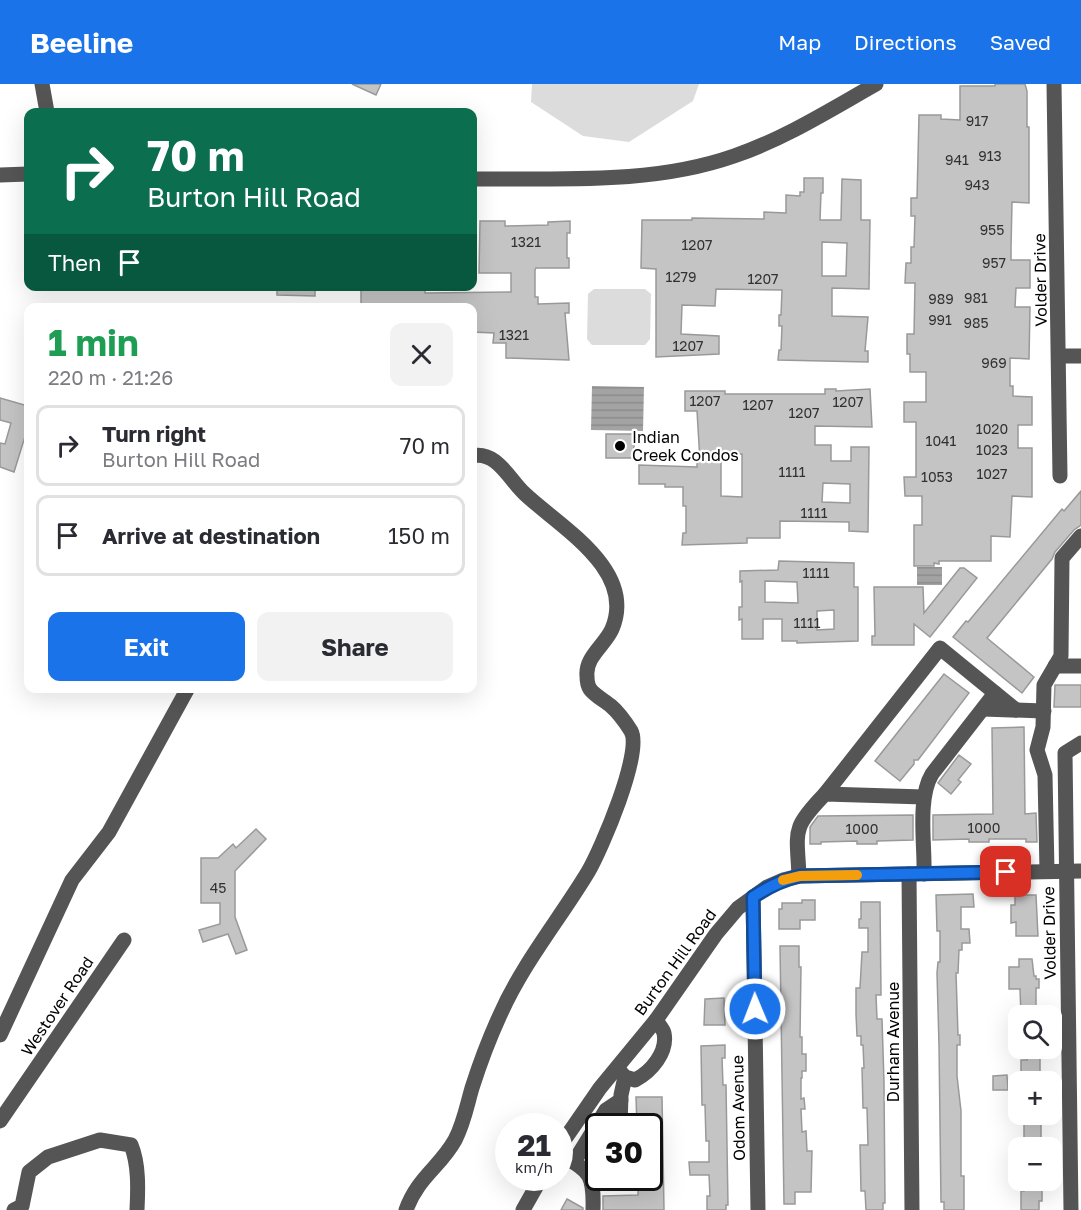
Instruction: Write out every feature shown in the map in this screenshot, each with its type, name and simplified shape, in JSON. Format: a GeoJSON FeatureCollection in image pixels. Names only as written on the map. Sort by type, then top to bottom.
{"type":"FeatureCollection","features":[{"type":"Feature","properties":{"kind":"street"},"geometry":{"type":"LineString","coordinates":[[42,84],[46,108]]}},
{"type":"Feature","properties":{"kind":"street"},"geometry":{"type":"LineString","coordinates":[[477,179],[619,178],[696,167],[735,156],[796,129],[876,84]]}},
{"type":"Feature","properties":{"kind":"street","name":"Volder Drive"},"geometry":{"type":"LineString","coordinates":[[1054,84],[1060,476]]}},
{"type":"Feature","properties":{"kind":"street"},"geometry":{"type":"LineString","coordinates":[[0,175],[24,174]]}},
{"type":"Feature","properties":{"kind":"street"},"geometry":{"type":"LineString","coordinates":[[1059,357],[1081,356]]}},
{"type":"Feature","properties":{"kind":"street"},"geometry":{"type":"LineString","coordinates":[[406,1210],[419,1182],[455,1140],[463,1123],[473,1086],[500,1014],[542,940],[588,872],[596,856],[628,774],[634,750],[632,732],[614,708],[590,689],[587,677],[587,664],[610,634],[614,625],[616,596],[606,569],[575,537],[523,492],[507,471],[485,457],[477,455]]}},
{"type":"Feature","properties":{"kind":"street"},"geometry":{"type":"LineString","coordinates":[[1047,871],[1045,775],[1037,750],[1042,733],[1044,685],[1061,656],[1062,558],[1081,536]]}},
{"type":"Feature","properties":{"kind":"street"},"geometry":{"type":"LineString","coordinates":[[800,876],[797,833],[803,816],[825,794],[940,648],[1016,710]]}},
{"type":"Feature","properties":{"kind":"street"},"geometry":{"type":"LineString","coordinates":[[1055,666],[1081,666]]}},
{"type":"Feature","properties":{"kind":"street"},"geometry":{"type":"LineString","coordinates":[[0,1035],[72,880],[109,832],[185,693]]}},
{"type":"Feature","properties":{"kind":"street"},"geometry":{"type":"LineString","coordinates":[[825,794],[924,797],[932,774],[995,693]]}},
{"type":"Feature","properties":{"kind":"street"},"geometry":{"type":"LineString","coordinates":[[983,709],[1044,711]]}},
{"type":"Feature","properties":{"kind":"street","name":"Volder Drive"},"geometry":{"type":"LineString","coordinates":[[1071,1210],[1074,871],[1065,753],[1081,743]]}},
{"type":"Feature","properties":{"kind":"street","name":"Durham Avenue"},"geometry":{"type":"LineString","coordinates":[[912,1210],[917,874],[924,797]]}},
{"type":"Feature","properties":{"kind":"street","name":"Burton Hill Road"},"geometry":{"type":"LineString","coordinates":[[573,1127],[600,1088],[621,1073],[716,934],[738,908],[783,880],[800,876],[1074,871]]}},
{"type":"Feature","properties":{"kind":"street","name":"Odom Avenue"},"geometry":{"type":"LineString","coordinates":[[753,897],[758,1210]]}},
{"type":"Feature","properties":{"kind":"street","name":"Westover Road"},"geometry":{"type":"LineString","coordinates":[[0,1121],[124,940]]}},
{"type":"Feature","properties":{"kind":"street"},"geometry":{"type":"LineString","coordinates":[[620,1113],[621,1073],[635,1080],[653,1067],[664,1047],[664,1032],[656,1020]]}},
{"type":"Feature","properties":{"kind":"street"},"geometry":{"type":"LineString","coordinates":[[585,1170],[574,1162],[606,1110],[621,1100]]}},
{"type":"Feature","properties":{"kind":"street"},"geometry":{"type":"LineString","coordinates":[[14,1210],[22,1206],[29,1172],[48,1156],[100,1140],[131,1145],[138,1194],[136,1210]]}},
{"type":"Feature","properties":{"kind":"street"},"geometry":{"type":"LineString","coordinates":[[524,1210],[534,1191]]}},
{"type":"Feature","properties":{"kind":"street"},"geometry":{"type":"LineString","coordinates":[[593,1210],[594,1191]]}},
{"type":"Feature","properties":{"kind":"shaded area"},"geometry":{"type":"Polygon","coordinates":[[[532,84],[699,84],[693,101],[629,142],[583,136],[531,102],[532,84]]]}},
{"type":"Feature","properties":{"kind":"shaded area"},"geometry":{"type":"Polygon","coordinates":[[[594,289],[645,289],[651,294],[650,339],[645,345],[592,345],[587,339],[588,294],[594,289]]]}},
{"type":"Feature","properties":{"kind":"shaded area"},"geometry":{"type":"Polygon","coordinates":[[[592,386],[644,387],[643,431],[591,430],[592,386]]]}},
{"type":"Feature","properties":{"kind":"shaded area"},"geometry":{"type":"Polygon","coordinates":[[[917,567],[942,567],[942,585],[917,585],[917,567]]]}},
{"type":"Feature","properties":{"kind":"building"},"geometry":{"type":"Polygon","coordinates":[[[352,84],[381,84],[376,95],[352,84]]]}},
{"type":"Feature","properties":{"kind":"building"},"geometry":{"type":"Polygon","coordinates":[[[995,84],[1025,84],[1027,91],[1029,203],[1012,202],[1011,260],[1030,260],[1030,288],[1016,288],[1015,307],[1030,307],[1029,359],[1010,358],[1010,386],[1013,386],[1013,396],[1032,397],[1032,425],[1018,425],[1018,448],[1032,448],[1032,497],[1012,496],[1010,537],[991,536],[991,561],[939,561],[939,564],[934,563],[934,566],[914,566],[914,525],[922,525],[922,496],[905,496],[904,477],[916,477],[916,422],[904,422],[904,402],[926,402],[926,372],[910,372],[907,334],[914,334],[915,283],[905,283],[906,263],[911,263],[911,247],[914,247],[915,216],[911,216],[911,198],[917,198],[919,115],[941,115],[941,119],[960,120],[960,86],[995,86],[995,84]]]}},
{"type":"Feature","properties":{"kind":"building"},"geometry":{"type":"Polygon","coordinates":[[[804,178],[823,178],[820,220],[841,220],[842,179],[861,180],[861,220],[870,220],[869,289],[832,288],[832,316],[868,317],[865,351],[868,351],[868,362],[778,360],[779,350],[781,350],[782,326],[779,326],[779,315],[781,315],[782,290],[716,289],[715,306],[682,305],[681,334],[719,336],[719,354],[656,357],[656,269],[641,268],[642,220],[764,219],[764,212],[786,213],[786,195],[800,196],[800,192],[804,192],[804,178]],[[822,242],[822,276],[846,276],[847,243],[822,242]]]}},
{"type":"Feature","properties":{"kind":"building"},"geometry":{"type":"Polygon","coordinates":[[[480,221],[505,221],[505,226],[548,225],[548,222],[570,221],[570,233],[567,233],[569,268],[536,268],[535,270],[535,297],[538,297],[538,304],[569,303],[569,313],[565,313],[569,360],[506,358],[506,343],[493,343],[494,333],[477,332],[477,303],[361,303],[361,291],[511,292],[511,273],[479,273],[480,221]]]}},
{"type":"Feature","properties":{"kind":"building"},"geometry":{"type":"Polygon","coordinates":[[[277,291],[315,291],[315,296],[277,295],[277,291]]]}},
{"type":"Feature","properties":{"kind":"building"},"geometry":{"type":"Polygon","coordinates":[[[825,389],[836,389],[836,391],[870,389],[872,427],[815,426],[815,445],[831,445],[831,461],[851,461],[851,447],[869,447],[868,532],[849,531],[849,522],[780,521],[780,538],[747,538],[747,543],[682,545],[683,533],[686,533],[683,487],[639,484],[639,465],[697,467],[697,461],[700,461],[697,411],[685,411],[685,391],[725,391],[725,394],[825,394],[825,389]],[[721,454],[721,496],[742,497],[742,454],[721,454]],[[823,483],[822,502],[850,503],[850,484],[823,483]]]}},
{"type":"Feature","properties":{"kind":"building"},"geometry":{"type":"Polygon","coordinates":[[[0,398],[24,405],[24,440],[14,472],[0,467],[0,443],[5,444],[11,423],[0,420],[0,398]]]}},
{"type":"Feature","properties":{"kind":"building","name":"Indian Creek Condos"},"geometry":{"type":"Polygon","coordinates":[[[606,434],[634,434],[634,458],[606,458],[606,434]]]}},
{"type":"Feature","properties":{"kind":"building"},"geometry":{"type":"Polygon","coordinates":[[[1081,491],[1081,525],[1055,552],[1052,559],[987,638],[1034,677],[1022,693],[953,637],[1062,509],[1064,511],[1081,491]]]}},
{"type":"Feature","properties":{"kind":"building"},"geometry":{"type":"Polygon","coordinates":[[[779,561],[854,563],[854,587],[858,587],[858,641],[797,643],[797,641],[782,641],[782,619],[763,619],[763,639],[742,639],[742,619],[739,620],[739,607],[742,607],[740,571],[778,570],[779,561]],[[765,581],[765,602],[798,603],[797,582],[765,581]],[[834,610],[817,611],[817,630],[834,629],[834,610]]]}},
{"type":"Feature","properties":{"kind":"building"},"geometry":{"type":"Polygon","coordinates":[[[960,568],[964,568],[977,578],[930,637],[914,624],[914,645],[872,645],[872,636],[875,636],[874,587],[923,587],[924,613],[960,568]]]}},
{"type":"Feature","properties":{"kind":"building"},"geometry":{"type":"Polygon","coordinates":[[[944,674],[969,693],[918,760],[914,760],[914,764],[900,781],[875,761],[944,674]]]}},
{"type":"Feature","properties":{"kind":"building"},"geometry":{"type":"Polygon","coordinates":[[[1055,685],[1081,685],[1081,707],[1054,707],[1055,685]]]}},
{"type":"Feature","properties":{"kind":"building"},"geometry":{"type":"Polygon","coordinates":[[[1024,727],[1025,814],[1036,813],[1037,842],[1026,842],[1026,839],[989,839],[989,842],[969,842],[969,839],[933,840],[933,815],[993,814],[992,728],[1024,727]]]}},
{"type":"Feature","properties":{"kind":"building"},"geometry":{"type":"Polygon","coordinates":[[[959,755],[971,764],[958,780],[961,782],[951,794],[938,783],[959,755]]]}},
{"type":"Feature","properties":{"kind":"building"},"geometry":{"type":"Polygon","coordinates":[[[913,815],[913,840],[877,841],[877,844],[857,844],[857,841],[810,844],[810,827],[818,816],[913,815]]]}},
{"type":"Feature","properties":{"kind":"building"},"geometry":{"type":"Polygon","coordinates":[[[256,829],[266,839],[235,871],[235,917],[247,950],[236,954],[228,934],[203,942],[199,930],[220,924],[220,903],[201,903],[201,858],[218,858],[233,844],[236,848],[256,829]]]}},
{"type":"Feature","properties":{"kind":"building"},"geometry":{"type":"Polygon","coordinates":[[[973,894],[974,907],[961,907],[961,929],[969,929],[970,943],[962,943],[962,950],[959,950],[958,973],[956,973],[958,1035],[960,1035],[960,1045],[957,1045],[957,1076],[961,1111],[961,1176],[964,1176],[964,1210],[944,1210],[944,1202],[941,1202],[937,973],[938,962],[940,962],[940,931],[937,931],[936,895],[973,894]]]}},
{"type":"Feature","properties":{"kind":"building"},"geometry":{"type":"Polygon","coordinates":[[[1015,895],[1036,895],[1038,936],[1016,936],[1016,922],[1011,923],[1011,905],[1015,905],[1015,895]]]}},
{"type":"Feature","properties":{"kind":"building"},"geometry":{"type":"Polygon","coordinates":[[[802,900],[815,900],[815,920],[800,920],[800,929],[779,929],[779,909],[782,909],[782,903],[802,903],[802,900]]]}},
{"type":"Feature","properties":{"kind":"building"},"geometry":{"type":"Polygon","coordinates":[[[861,902],[880,902],[881,995],[876,995],[877,1019],[882,1019],[885,1203],[883,1203],[883,1210],[866,1210],[865,1191],[861,1191],[860,1145],[868,1145],[867,1108],[863,1108],[863,1045],[861,1045],[861,1036],[857,1036],[856,988],[860,988],[862,952],[868,952],[868,928],[859,928],[861,902]]]}},
{"type":"Feature","properties":{"kind":"building"},"geometry":{"type":"Polygon","coordinates":[[[780,946],[799,946],[800,1037],[802,1037],[802,1054],[806,1054],[806,1071],[802,1071],[801,1078],[801,1099],[804,1098],[805,1109],[801,1109],[802,1132],[806,1131],[807,1151],[812,1151],[811,1192],[795,1192],[795,1204],[784,1204],[780,946]]]}},
{"type":"Feature","properties":{"kind":"building"},"geometry":{"type":"Polygon","coordinates":[[[1019,959],[1032,959],[1034,976],[1039,979],[1039,988],[1036,988],[1036,1005],[1021,1005],[1020,989],[1009,989],[1009,967],[1019,967],[1019,959]]]}},
{"type":"Feature","properties":{"kind":"building"},"geometry":{"type":"Polygon","coordinates":[[[724,998],[725,1025],[704,1025],[705,999],[724,998]]]}},
{"type":"Feature","properties":{"kind":"building"},"geometry":{"type":"Polygon","coordinates":[[[725,1045],[725,1058],[722,1058],[723,1085],[726,1085],[728,1205],[726,1205],[726,1210],[707,1210],[707,1196],[710,1196],[709,1175],[690,1175],[689,1162],[709,1162],[705,1105],[702,1105],[701,1046],[725,1045]]]}},
{"type":"Feature","properties":{"kind":"building"},"geometry":{"type":"Polygon","coordinates":[[[1040,1059],[1040,1071],[1021,1071],[1021,1060],[1040,1059]]]}},
{"type":"Feature","properties":{"kind":"building"},"geometry":{"type":"Polygon","coordinates":[[[1007,1075],[1008,1090],[993,1090],[993,1076],[1007,1075]]]}},
{"type":"Feature","properties":{"kind":"building"},"geometry":{"type":"Polygon","coordinates":[[[636,1097],[662,1097],[662,1113],[637,1113],[636,1097]]]}},
{"type":"Feature","properties":{"kind":"building"},"geometry":{"type":"Polygon","coordinates":[[[1024,1125],[1041,1125],[1041,1137],[1024,1137],[1024,1125]]]}},
{"type":"Feature","properties":{"kind":"building"},"geometry":{"type":"Polygon","coordinates":[[[663,1154],[664,1210],[603,1210],[603,1196],[638,1195],[638,1191],[663,1191],[663,1154]]]}},
{"type":"Feature","properties":{"kind":"building"},"geometry":{"type":"Polygon","coordinates":[[[1021,1191],[1042,1191],[1039,1210],[1021,1210],[1021,1191]]]}},
{"type":"Feature","properties":{"kind":"building"},"geometry":{"type":"Polygon","coordinates":[[[567,1199],[583,1208],[583,1210],[561,1210],[567,1199]]]}},
{"type":"Feature","properties":{"kind":"slow traffic"},"geometry":{"type":"LineString","coordinates":[[783,880],[800,876],[857,875]]}},
{"type":"Feature","properties":{"kind":"place","name":"Indian Creek Condos"},"geometry":{"type":"Point","coordinates":[620,446]}},
{"type":"Feature","properties":{"kind":"route"},"geometry":{"type":"LineString","coordinates":[[755,1009],[753,897],[767,888],[783,880],[800,876],[1006,872]]}}]}
